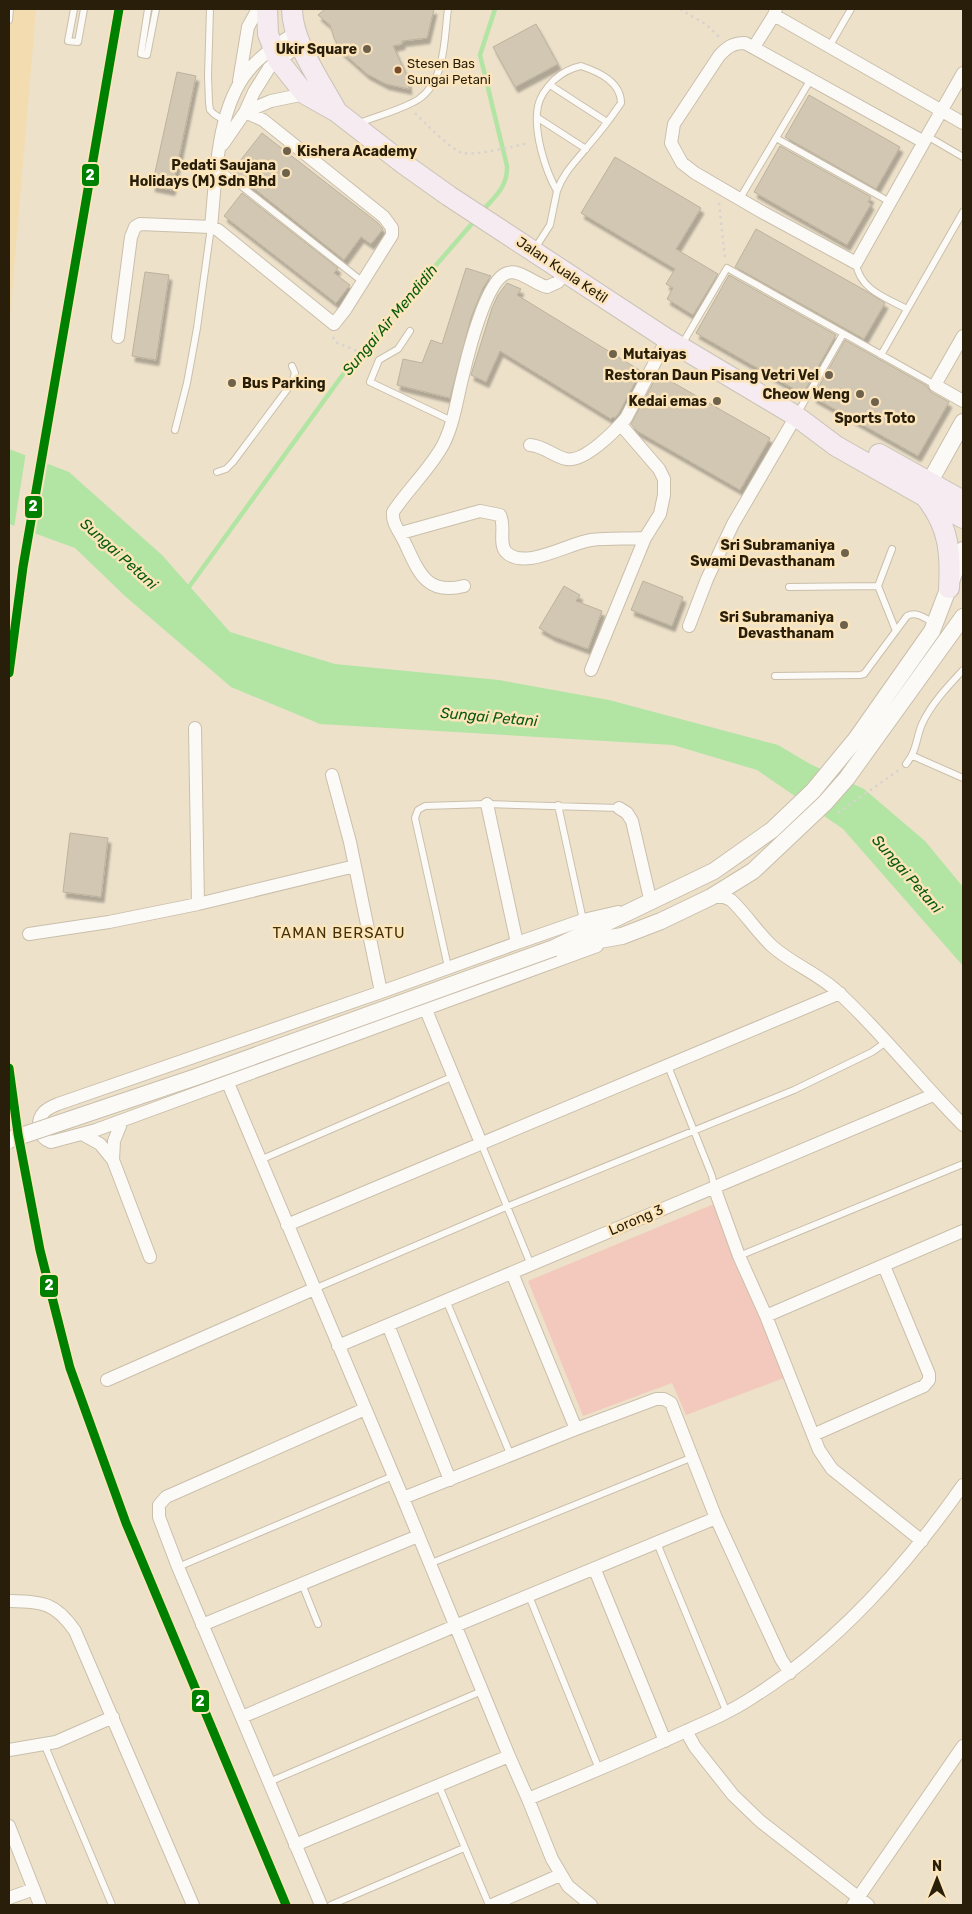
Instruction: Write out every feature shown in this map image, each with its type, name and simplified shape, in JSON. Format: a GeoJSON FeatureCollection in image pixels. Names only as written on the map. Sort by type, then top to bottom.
{"type":"FeatureCollection","features":[{"type":"Feature","properties":{"kind":"main road","name":"Jalan Kuala Ketil"},"geometry":{"type":"LineString","coordinates":[[267,9],[268,34],[275,53],[305,94],[337,112],[449,196],[673,343],[796,416],[844,436],[926,488],[963,518]]}},
{"type":"Feature","properties":{"kind":"main road","name":"Jalan Kuala Ketil"},"geometry":{"type":"LineString","coordinates":[[292,9],[298,39],[337,112]]}},
{"type":"Feature","properties":{"kind":"main road","name":"Jalan Kuala Ketil"},"geometry":{"type":"LineString","coordinates":[[926,488],[963,501]]}},
{"type":"Feature","properties":{"kind":"main road"},"geometry":{"type":"LineString","coordinates":[[926,488],[947,537],[951,562],[949,588]]}},
{"type":"Feature","properties":{"kind":"street"},"geometry":{"type":"LineString","coordinates":[[211,227],[220,148],[225,122],[238,86],[248,28],[258,9]]}},
{"type":"Feature","properties":{"kind":"street"},"geometry":{"type":"LineString","coordinates":[[754,47],[775,12],[830,47],[963,122]]}},
{"type":"Feature","properties":{"kind":"street"},"geometry":{"type":"LineString","coordinates":[[238,86],[248,71],[298,39]]}},
{"type":"Feature","properties":{"kind":"street"},"geometry":{"type":"LineString","coordinates":[[926,139],[745,43],[734,44],[726,48],[719,56],[674,124],[670,142],[682,163],[695,173],[739,200],[856,263],[890,202],[926,139],[963,73]]}},
{"type":"Feature","properties":{"kind":"street"},"geometry":{"type":"LineString","coordinates":[[220,148],[245,112],[275,53]]}},
{"type":"Feature","properties":{"kind":"street"},"geometry":{"type":"LineString","coordinates":[[245,112],[271,101],[305,94]]}},
{"type":"Feature","properties":{"kind":"street"},"geometry":{"type":"LineString","coordinates":[[118,337],[131,237],[135,227],[143,223],[211,227],[224,234],[334,324],[392,235],[392,228],[384,217],[263,120],[245,112]]}},
{"type":"Feature","properties":{"kind":"street"},"geometry":{"type":"LineString","coordinates":[[464,586],[450,589],[437,588],[418,571],[401,534],[394,524],[393,512],[443,444],[452,421],[474,336],[485,304],[499,278],[506,273],[512,272],[547,287],[558,282],[566,272]]}},
{"type":"Feature","properties":{"kind":"street"},"geometry":{"type":"LineString","coordinates":[[963,336],[935,386],[963,402]]}},
{"type":"Feature","properties":{"kind":"street"},"geometry":{"type":"LineString","coordinates":[[530,445],[538,446],[566,459],[575,460],[584,456],[621,425],[673,343]]}},
{"type":"Feature","properties":{"kind":"street"},"geometry":{"type":"LineString","coordinates":[[689,626],[707,579],[733,524],[796,416]]}},
{"type":"Feature","properties":{"kind":"street"},"geometry":{"type":"LineString","coordinates":[[926,488],[963,422]]}},
{"type":"Feature","properties":{"kind":"street"},"geometry":{"type":"LineString","coordinates":[[591,670],[645,538],[660,514],[664,495],[664,480],[659,469],[621,425]]}},
{"type":"Feature","properties":{"kind":"street"},"geometry":{"type":"LineString","coordinates":[[401,534],[480,511],[500,515],[503,521],[503,548],[507,554],[519,560],[531,559],[590,540],[645,538]]}},
{"type":"Feature","properties":{"kind":"street"},"geometry":{"type":"LineString","coordinates":[[910,677],[936,624],[962,555]]}},
{"type":"Feature","properties":{"kind":"street"},"geometry":{"type":"LineString","coordinates":[[630,912],[617,912],[583,920],[58,1104],[45,1111],[41,1117],[40,1130],[46,1140],[52,1142],[122,1121],[622,936],[661,921],[710,897],[753,871],[813,792],[963,617]]}},
{"type":"Feature","properties":{"kind":"street"},"geometry":{"type":"LineString","coordinates":[[195,728],[198,904]]}},
{"type":"Feature","properties":{"kind":"street"},"geometry":{"type":"LineString","coordinates":[[332,774],[354,866],[380,992]]}},
{"type":"Feature","properties":{"kind":"street"},"geometry":{"type":"LineString","coordinates":[[487,804],[517,943]]}},
{"type":"Feature","properties":{"kind":"street"},"geometry":{"type":"LineString","coordinates":[[619,808],[627,812],[632,821],[651,903]]}},
{"type":"Feature","properties":{"kind":"street"},"geometry":{"type":"LineString","coordinates":[[9,1140],[196,1077],[554,948],[612,919],[651,903],[778,836]]}},
{"type":"Feature","properties":{"kind":"street"},"geometry":{"type":"LineString","coordinates":[[29,934],[109,922],[198,904],[354,866]]}},
{"type":"Feature","properties":{"kind":"street"},"geometry":{"type":"LineString","coordinates":[[710,897],[724,897],[731,900],[772,946],[817,975],[840,994],[963,1125]]}},
{"type":"Feature","properties":{"kind":"street"},"geometry":{"type":"LineString","coordinates":[[554,948],[622,936]]}},
{"type":"Feature","properties":{"kind":"street"},"geometry":{"type":"LineString","coordinates":[[287,1225],[840,994]]}},
{"type":"Feature","properties":{"kind":"street"},"geometry":{"type":"LineString","coordinates":[[426,1010],[481,1143]]}},
{"type":"Feature","properties":{"kind":"street"},"geometry":{"type":"LineString","coordinates":[[228,1083],[403,1498],[552,1859],[568,1886],[591,1905]]}},
{"type":"Feature","properties":{"kind":"street","name":"Lorong 3"},"geometry":{"type":"LineString","coordinates":[[338,1346],[933,1095]]}},
{"type":"Feature","properties":{"kind":"street"},"geometry":{"type":"LineString","coordinates":[[113,1160],[114,1141],[122,1121]]}},
{"type":"Feature","properties":{"kind":"street"},"geometry":{"type":"LineString","coordinates":[[82,1134],[100,1144],[113,1160],[150,1257]]}},
{"type":"Feature","properties":{"kind":"street"},"geometry":{"type":"LineString","coordinates":[[714,1187],[739,1256],[766,1316],[819,1450],[832,1469],[922,1541]]}},
{"type":"Feature","properties":{"kind":"street"},"geometry":{"type":"LineString","coordinates":[[766,1316],[963,1232]]}},
{"type":"Feature","properties":{"kind":"street"},"geometry":{"type":"LineString","coordinates":[[813,1435],[924,1386],[930,1380],[930,1374],[884,1266]]}},
{"type":"Feature","properties":{"kind":"street"},"geometry":{"type":"LineString","coordinates":[[512,1272],[576,1428]]}},
{"type":"Feature","properties":{"kind":"street"},"geometry":{"type":"LineString","coordinates":[[107,1380],[314,1288]]}},
{"type":"Feature","properties":{"kind":"street"},"geometry":{"type":"LineString","coordinates":[[388,1325],[450,1480]]}},
{"type":"Feature","properties":{"kind":"street"},"geometry":{"type":"LineString","coordinates":[[403,1498],[511,1456],[576,1428],[656,1399],[664,1399],[671,1403],[716,1518],[781,1659],[790,1673]]}},
{"type":"Feature","properties":{"kind":"street"},"geometry":{"type":"LineString","coordinates":[[321,1905],[178,1567],[159,1517],[160,1505],[166,1497],[365,1409]]}},
{"type":"Feature","properties":{"kind":"street"},"geometry":{"type":"LineString","coordinates":[[528,1799],[727,1713],[790,1673],[818,1650],[868,1602],[922,1541],[963,1485]]}},
{"type":"Feature","properties":{"kind":"street"},"geometry":{"type":"LineString","coordinates":[[242,1717],[716,1518]]}},
{"type":"Feature","properties":{"kind":"street"},"geometry":{"type":"LineString","coordinates":[[202,1625],[418,1536]]}},
{"type":"Feature","properties":{"kind":"street"},"geometry":{"type":"LineString","coordinates":[[595,1570],[665,1741]]}},
{"type":"Feature","properties":{"kind":"street"},"geometry":{"type":"LineString","coordinates":[[9,1602],[34,1602],[51,1607],[65,1616],[76,1631],[192,1905]]}},
{"type":"Feature","properties":{"kind":"street"},"geometry":{"type":"LineString","coordinates":[[9,1750],[45,1746],[113,1716]]}},
{"type":"Feature","properties":{"kind":"street"},"geometry":{"type":"LineString","coordinates":[[686,1731],[695,1747],[733,1795],[760,1821],[860,1903],[963,1746]]}},
{"type":"Feature","properties":{"kind":"street"},"geometry":{"type":"LineString","coordinates":[[295,1845],[509,1756]]}},
{"type":"Feature","properties":{"kind":"street"},"geometry":{"type":"LineString","coordinates":[[9,1826],[40,1905]]}},
{"type":"Feature","properties":{"kind":"street"},"geometry":{"type":"LineString","coordinates":[[491,1905],[560,1875]]}},
{"type":"Feature","properties":{"kind":"street"},"geometry":{"type":"LineString","coordinates":[[9,1898],[34,1889]]}},
{"type":"Feature","properties":{"kind":"lane"},"geometry":{"type":"LineString","coordinates":[[9,20],[10,9]]}},
{"type":"Feature","properties":{"kind":"lane"},"geometry":{"type":"LineString","coordinates":[[74,9],[68,41],[78,42],[84,9]]}},
{"type":"Feature","properties":{"kind":"lane"},"geometry":{"type":"LineString","coordinates":[[148,9],[141,54],[147,55],[156,9]]}},
{"type":"Feature","properties":{"kind":"lane"},"geometry":{"type":"LineString","coordinates":[[210,9],[209,103],[210,110],[225,122]]}},
{"type":"Feature","properties":{"kind":"lane"},"geometry":{"type":"LineString","coordinates":[[354,126],[406,106],[430,89],[438,75],[441,63],[448,9]]}},
{"type":"Feature","properties":{"kind":"lane"},"geometry":{"type":"LineString","coordinates":[[830,47],[851,9]]}},
{"type":"Feature","properties":{"kind":"lane"},"geometry":{"type":"LineString","coordinates":[[533,250],[550,225],[557,192],[566,171],[586,149],[622,102],[622,93],[617,85],[591,69],[581,66],[572,67],[561,74],[550,85],[538,106],[544,160],[548,176],[557,192]]}},
{"type":"Feature","properties":{"kind":"lane"},"geometry":{"type":"LineString","coordinates":[[739,200],[811,79]]}},
{"type":"Feature","properties":{"kind":"lane"},"geometry":{"type":"LineString","coordinates":[[550,85],[607,122]]}},
{"type":"Feature","properties":{"kind":"lane"},"geometry":{"type":"LineString","coordinates":[[538,118],[586,149]]}},
{"type":"Feature","properties":{"kind":"lane"},"geometry":{"type":"LineString","coordinates":[[776,138],[890,202]]}},
{"type":"Feature","properties":{"kind":"lane"},"geometry":{"type":"LineString","coordinates":[[926,139],[963,157]]}},
{"type":"Feature","properties":{"kind":"lane"},"geometry":{"type":"LineString","coordinates":[[218,167],[363,282]]}},
{"type":"Feature","properties":{"kind":"lane"},"geometry":{"type":"LineString","coordinates":[[881,355],[963,212]]}},
{"type":"Feature","properties":{"kind":"lane"},"geometry":{"type":"LineString","coordinates":[[175,430],[196,337],[211,227]]}},
{"type":"Feature","properties":{"kind":"lane"},"geometry":{"type":"LineString","coordinates":[[856,263],[857,274],[866,286],[907,309]]}},
{"type":"Feature","properties":{"kind":"lane"},"geometry":{"type":"LineString","coordinates":[[673,343],[727,268],[935,386]]}},
{"type":"Feature","properties":{"kind":"lane"},"geometry":{"type":"LineString","coordinates":[[410,332],[398,349],[379,360],[370,382],[452,421]]}},
{"type":"Feature","properties":{"kind":"lane"},"geometry":{"type":"LineString","coordinates":[[796,416],[843,334]]}},
{"type":"Feature","properties":{"kind":"lane"},"geometry":{"type":"LineString","coordinates":[[217,472],[226,469],[234,462],[292,383],[295,373],[292,366]]}},
{"type":"Feature","properties":{"kind":"lane"},"geometry":{"type":"LineString","coordinates":[[892,550],[878,586],[896,631]]}},
{"type":"Feature","properties":{"kind":"lane"},"geometry":{"type":"LineString","coordinates":[[789,587],[878,586]]}},
{"type":"Feature","properties":{"kind":"lane"},"geometry":{"type":"LineString","coordinates":[[775,676],[864,674],[907,616],[913,613],[936,624]]}},
{"type":"Feature","properties":{"kind":"lane"},"geometry":{"type":"LineString","coordinates":[[906,764],[913,756],[922,726],[929,712],[963,670]]}},
{"type":"Feature","properties":{"kind":"lane"},"geometry":{"type":"LineString","coordinates":[[913,756],[963,778]]}},
{"type":"Feature","properties":{"kind":"lane"},"geometry":{"type":"LineString","coordinates":[[448,967],[416,818],[418,810],[425,806],[487,804],[619,808]]}},
{"type":"Feature","properties":{"kind":"lane"},"geometry":{"type":"LineString","coordinates":[[558,805],[583,920]]}},
{"type":"Feature","properties":{"kind":"lane"},"geometry":{"type":"LineString","coordinates":[[314,1288],[506,1207],[794,1090],[872,1052],[886,1042]]}},
{"type":"Feature","properties":{"kind":"lane"},"geometry":{"type":"LineString","coordinates":[[668,1066],[712,1176],[714,1187]]}},
{"type":"Feature","properties":{"kind":"lane"},"geometry":{"type":"LineString","coordinates":[[260,1160],[454,1076]]}},
{"type":"Feature","properties":{"kind":"lane"},"geometry":{"type":"LineString","coordinates":[[481,1143],[531,1264]]}},
{"type":"Feature","properties":{"kind":"lane"},"geometry":{"type":"LineString","coordinates":[[739,1256],[963,1164]]}},
{"type":"Feature","properties":{"kind":"lane"},"geometry":{"type":"LineString","coordinates":[[446,1300],[511,1456]]}},
{"type":"Feature","properties":{"kind":"lane"},"geometry":{"type":"LineString","coordinates":[[429,1564],[693,1457]]}},
{"type":"Feature","properties":{"kind":"lane"},"geometry":{"type":"LineString","coordinates":[[178,1567],[393,1476]]}},
{"type":"Feature","properties":{"kind":"lane"},"geometry":{"type":"LineString","coordinates":[[657,1543],[727,1713]]}},
{"type":"Feature","properties":{"kind":"lane"},"geometry":{"type":"LineString","coordinates":[[302,1584],[318,1624]]}},
{"type":"Feature","properties":{"kind":"lane"},"geometry":{"type":"LineString","coordinates":[[529,1596],[599,1769]]}},
{"type":"Feature","properties":{"kind":"lane"},"geometry":{"type":"LineString","coordinates":[[269,1782],[482,1691]]}},
{"type":"Feature","properties":{"kind":"lane"},"geometry":{"type":"LineString","coordinates":[[45,1746],[112,1905]]}},
{"type":"Feature","properties":{"kind":"lane"},"geometry":{"type":"LineString","coordinates":[[440,1786],[464,1848],[491,1905]]}},
{"type":"Feature","properties":{"kind":"lane"},"geometry":{"type":"LineString","coordinates":[[331,1905],[464,1848]]}},
{"type":"Feature","properties":{"kind":"path"},"geometry":{"type":"LineString","coordinates":[[680,9],[707,25],[720,36],[726,48]]}},
{"type":"Feature","properties":{"kind":"path"},"geometry":{"type":"LineString","coordinates":[[406,106],[453,148],[462,153],[474,153],[526,144]]}},
{"type":"Feature","properties":{"kind":"path"},"geometry":{"type":"LineString","coordinates":[[721,189],[719,211],[727,268]]}},
{"type":"Feature","properties":{"kind":"path"},"geometry":{"type":"LineString","coordinates":[[335,342],[372,357]]}},
{"type":"Feature","properties":{"kind":"path"},"geometry":{"type":"LineString","coordinates":[[836,815],[906,764]]}},
{"type":"Feature","properties":{"kind":"shaded area"},"geometry":{"type":"Polygon","coordinates":[[[9,9],[36,9],[9,329],[9,9]]]}},
{"type":"Feature","properties":{"kind":"shaded area"},"geometry":{"type":"Polygon","coordinates":[[[714,1204],[784,1378],[686,1415],[672,1383],[583,1416],[528,1281],[714,1204]]]}},
{"type":"Feature","properties":{"kind":"water","name":"Sungai Petani"},"geometry":{"type":"Polygon","coordinates":[[[9,449],[69,472],[162,555],[230,632],[335,664],[499,680],[609,700],[778,745],[810,764],[864,789],[925,841],[963,887],[963,966],[843,829],[757,770],[673,745],[320,724],[231,687],[126,597],[75,548],[9,524],[9,449]]]}},
{"type":"Feature","properties":{"kind":"pier"},"geometry":{"type":"Polygon","coordinates":[[[26,452],[48,461],[35,536],[14,528],[26,452]]]}},
{"type":"Feature","properties":{"kind":"building","name":"Ukir Square"},"geometry":{"type":"Polygon","coordinates":[[[325,9],[434,9],[427,38],[402,41],[402,44],[393,46],[407,76],[409,89],[386,84],[367,74],[341,51],[330,25],[318,15],[325,9]]]}},
{"type":"Feature","properties":{"kind":"building"},"geometry":{"type":"Polygon","coordinates":[[[536,24],[558,64],[515,87],[493,47],[536,24]]]}},
{"type":"Feature","properties":{"kind":"building"},"geometry":{"type":"Polygon","coordinates":[[[177,72],[196,76],[172,190],[152,186],[177,72]]]}},
{"type":"Feature","properties":{"kind":"building"},"geometry":{"type":"Polygon","coordinates":[[[809,95],[900,147],[876,189],[785,137],[809,95]]]}},
{"type":"Feature","properties":{"kind":"building"},"geometry":{"type":"Polygon","coordinates":[[[262,133],[378,223],[383,229],[371,244],[361,237],[344,260],[232,171],[262,133]]]}},
{"type":"Feature","properties":{"kind":"building"},"geometry":{"type":"Polygon","coordinates":[[[780,146],[871,197],[868,202],[871,204],[847,245],[754,192],[780,146]]]}},
{"type":"Feature","properties":{"kind":"building"},"geometry":{"type":"Polygon","coordinates":[[[615,157],[701,208],[676,249],[718,274],[693,315],[667,299],[673,288],[666,284],[675,269],[581,213],[615,157]]]}},
{"type":"Feature","properties":{"kind":"building"},"geometry":{"type":"Polygon","coordinates":[[[242,193],[338,268],[334,273],[350,285],[336,303],[224,216],[242,193]]]}},
{"type":"Feature","properties":{"kind":"building"},"geometry":{"type":"Polygon","coordinates":[[[756,229],[885,303],[864,339],[735,267],[756,229]]]}},
{"type":"Feature","properties":{"kind":"building"},"geometry":{"type":"Polygon","coordinates":[[[466,268],[491,276],[483,288],[471,318],[450,398],[397,385],[403,359],[422,363],[431,340],[442,344],[466,268]]]}},
{"type":"Feature","properties":{"kind":"building"},"geometry":{"type":"Polygon","coordinates":[[[145,272],[169,275],[156,360],[132,356],[145,272]]]}},
{"type":"Feature","properties":{"kind":"building"},"geometry":{"type":"Polygon","coordinates":[[[729,275],[836,335],[804,392],[802,391],[801,393],[696,333],[729,275]]]}},
{"type":"Feature","properties":{"kind":"building"},"geometry":{"type":"Polygon","coordinates":[[[507,283],[521,289],[517,295],[641,371],[615,418],[611,419],[500,351],[486,382],[471,375],[492,308],[498,295],[507,283]]]}},
{"type":"Feature","properties":{"kind":"building"},"geometry":{"type":"Polygon","coordinates":[[[845,340],[927,386],[931,392],[949,402],[918,456],[813,397],[845,340]]]}},
{"type":"Feature","properties":{"kind":"building"},"geometry":{"type":"Polygon","coordinates":[[[658,374],[770,438],[740,490],[637,431],[631,424],[658,374]]]}},
{"type":"Feature","properties":{"kind":"building"},"geometry":{"type":"Polygon","coordinates":[[[643,581],[683,597],[672,626],[631,610],[643,581]]]}},
{"type":"Feature","properties":{"kind":"building"},"geometry":{"type":"Polygon","coordinates":[[[564,586],[580,595],[576,601],[602,611],[588,649],[553,636],[539,628],[564,586]]]}},
{"type":"Feature","properties":{"kind":"building"},"geometry":{"type":"Polygon","coordinates":[[[70,833],[108,838],[101,897],[63,892],[70,833]]]}},
{"type":"Feature","properties":{"kind":"waterway","name":"Sungai Air Mendidih"},"geometry":{"type":"LineString","coordinates":[[482,211],[500,191],[507,173],[507,166],[480,55],[495,9]]}},
{"type":"Feature","properties":{"kind":"waterway","name":"Sungai Air Mendidih"},"geometry":{"type":"LineString","coordinates":[[186,591],[352,362],[476,219]]}},
{"type":"Feature","properties":{"kind":"transit line","name":"2"},"geometry":{"type":"LineString","coordinates":[[9,673],[23,567],[119,9]]}},
{"type":"Feature","properties":{"kind":"transit line","name":"2"},"geometry":{"type":"LineString","coordinates":[[9,1068],[18,1134],[40,1250],[70,1368],[126,1523],[286,1905]]}},
{"type":"Feature","properties":{"kind":"place","name":"Ukir Square"},"geometry":{"type":"Point","coordinates":[367,49]}},
{"type":"Feature","properties":{"kind":"place","name":"Stesen Bas Sungai Petani"},"geometry":{"type":"Point","coordinates":[398,70]}},
{"type":"Feature","properties":{"kind":"place","name":"Kishera Academy"},"geometry":{"type":"Point","coordinates":[287,151]}},
{"type":"Feature","properties":{"kind":"place","name":"Pedati Saujana Holidays (M) Sdn Bhd"},"geometry":{"type":"Point","coordinates":[286,173]}},
{"type":"Feature","properties":{"kind":"place","name":"Mutaiyas"},"geometry":{"type":"Point","coordinates":[613,354]}},
{"type":"Feature","properties":{"kind":"place","name":"Restoran Daun Pisang Vetri Vel"},"geometry":{"type":"Point","coordinates":[829,375]}},
{"type":"Feature","properties":{"kind":"place","name":"Bus Parking"},"geometry":{"type":"Point","coordinates":[232,383]}},
{"type":"Feature","properties":{"kind":"place","name":"Cheow Weng"},"geometry":{"type":"Point","coordinates":[860,394]}},
{"type":"Feature","properties":{"kind":"place","name":"Kedai emas"},"geometry":{"type":"Point","coordinates":[717,401]}},
{"type":"Feature","properties":{"kind":"place","name":"Sports Toto"},"geometry":{"type":"Point","coordinates":[875,402]}},
{"type":"Feature","properties":{"kind":"place","name":"Sri Subramaniya Swami Devasthanam"},"geometry":{"type":"Point","coordinates":[845,553]}},
{"type":"Feature","properties":{"kind":"place","name":"Sri Subramaniya Devasthanam"},"geometry":{"type":"Point","coordinates":[844,625]}},
{"type":"Feature","properties":{"kind":"district","name":"TAMAN BERSATU"},"geometry":{"type":"Point","coordinates":[339,933]}}]}
